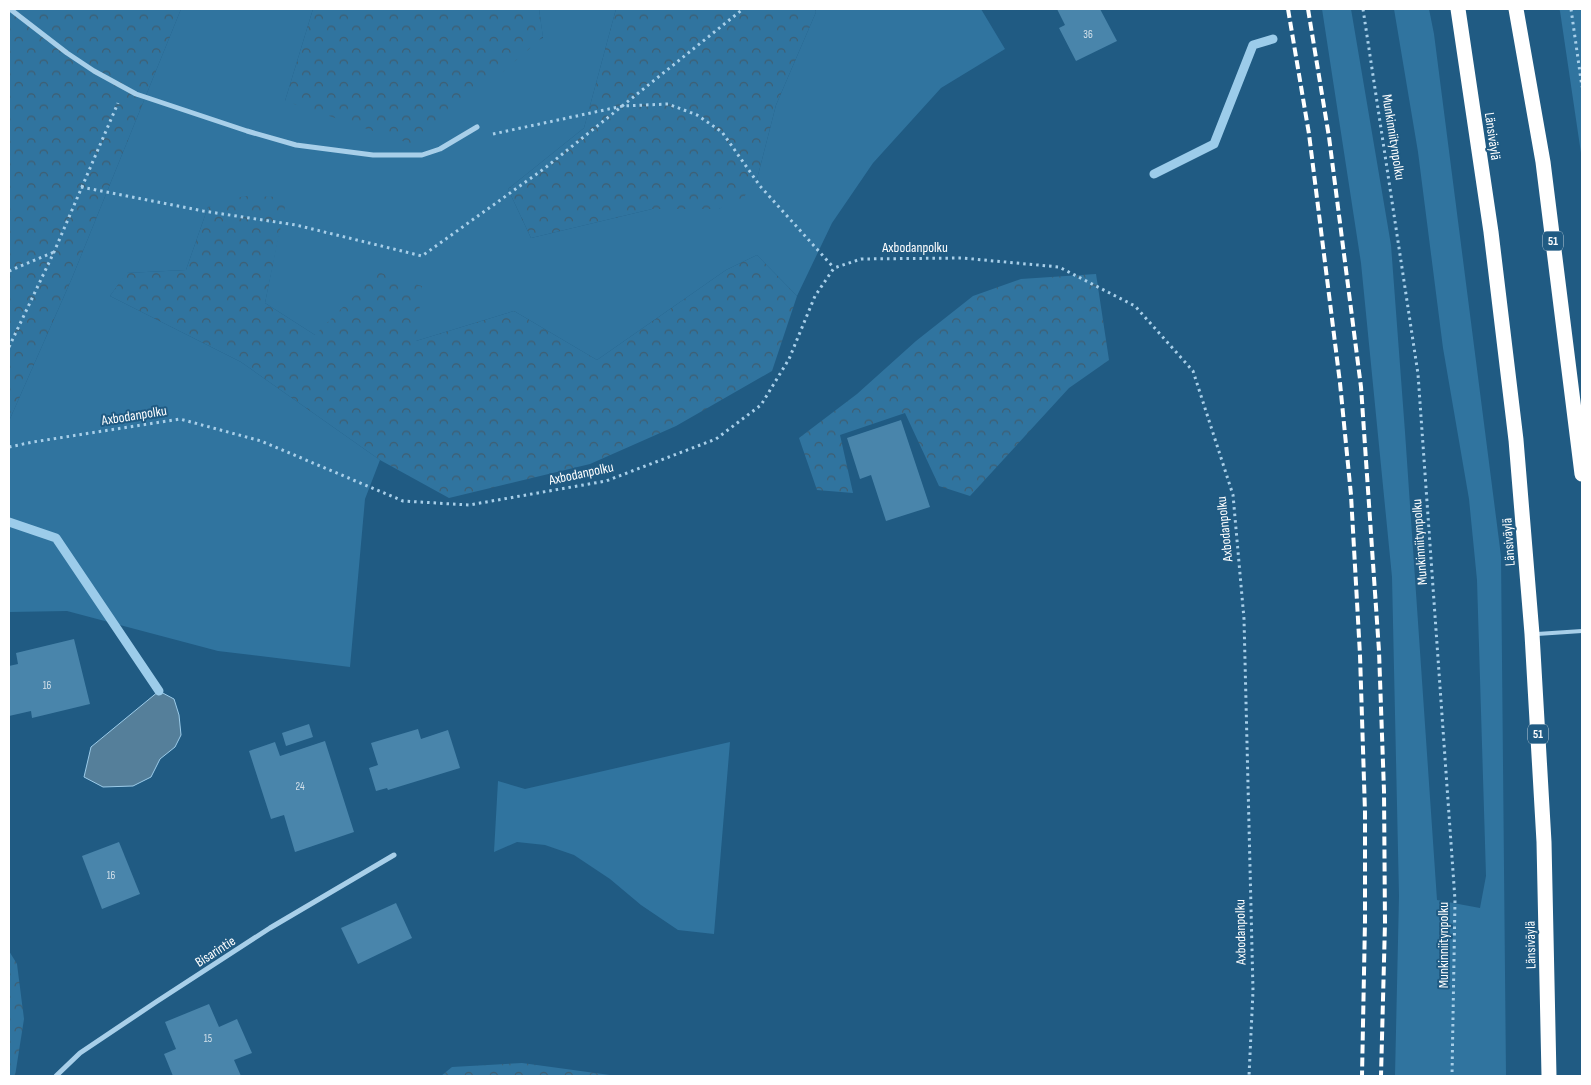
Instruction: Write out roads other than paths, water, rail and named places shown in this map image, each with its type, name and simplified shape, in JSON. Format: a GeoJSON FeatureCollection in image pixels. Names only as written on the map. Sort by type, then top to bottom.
{"type":"FeatureCollection","features":[{"type":"Feature","properties":{"kind":"highway","name":"Länsiväylä"},"geometry":{"type":"LineString","coordinates":[[1458,9],[1490,232],[1513,412],[1532,634],[1544,842],[1549,1076]]}},
{"type":"Feature","properties":{"kind":"highway","name":"51"},"geometry":{"type":"LineString","coordinates":[[1516,9],[1543,162],[1582,474]]}},
{"type":"Feature","properties":{"kind":"street"},"geometry":{"type":"LineString","coordinates":[[10,9],[67,53],[136,94],[247,131],[296,145],[373,155],[422,156],[440,149],[477,127]]}},
{"type":"Feature","properties":{"kind":"street","name":"Bisarintie"},"geometry":{"type":"LineString","coordinates":[[56,1076],[80,1053],[164,997],[270,928],[394,855]]}},
{"type":"Feature","properties":{"kind":"lane"},"geometry":{"type":"LineString","coordinates":[[1532,634],[1582,631]]}},
{"type":"Feature","properties":{"kind":"waterway"},"geometry":{"type":"LineString","coordinates":[[1154,174],[1214,144],[1253,45],[1273,39]]}},
{"type":"Feature","properties":{"kind":"waterway"},"geometry":{"type":"LineString","coordinates":[[9,522],[56,538],[159,691]]}},
{"type":"Feature","properties":{"kind":"railway"},"geometry":{"type":"LineString","coordinates":[[1288,9],[1309,134],[1340,383],[1351,495],[1360,655],[1365,812],[1362,1076]]}},
{"type":"Feature","properties":{"kind":"railway"},"geometry":{"type":"LineString","coordinates":[[1308,9],[1329,137],[1361,387],[1379,651],[1384,791],[1385,923],[1381,1076]]}}]}
